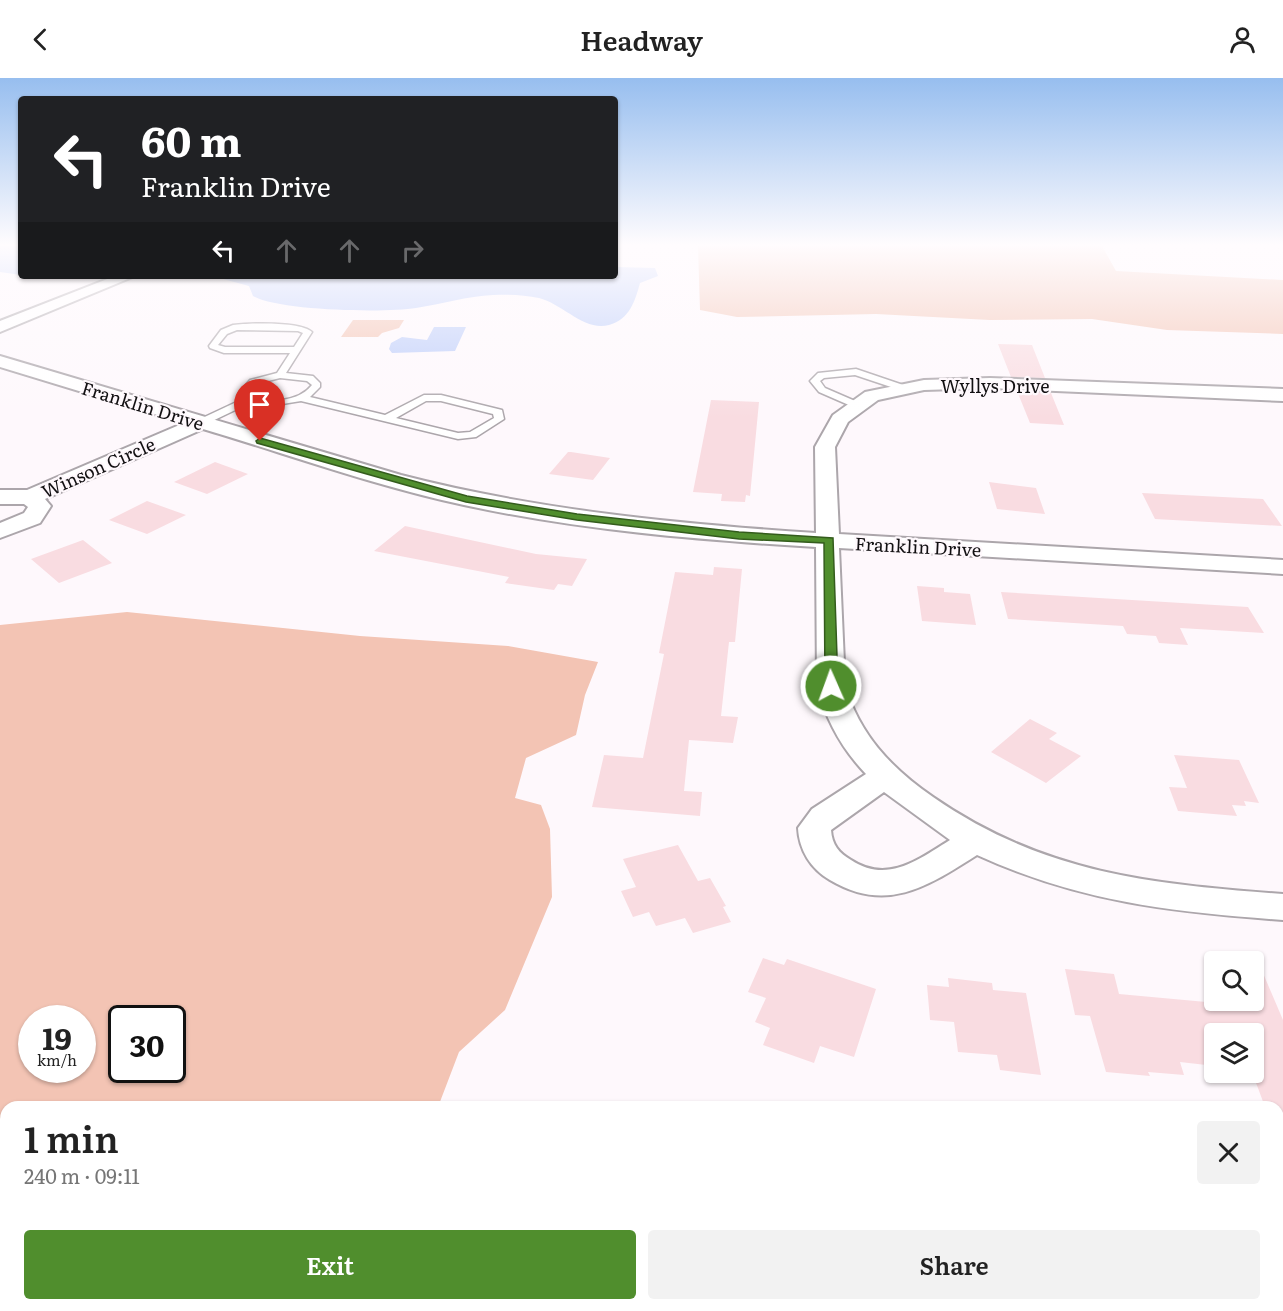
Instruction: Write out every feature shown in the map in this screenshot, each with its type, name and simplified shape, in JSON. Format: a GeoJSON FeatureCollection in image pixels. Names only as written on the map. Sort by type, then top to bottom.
{"type":"FeatureCollection","features":[{"type":"Feature","properties":{"kind":"street"},"geometry":{"type":"LineString","coordinates":[[0,327],[59,304]]}},
{"type":"Feature","properties":{"kind":"street","name":"Franklin Drive"},"geometry":{"type":"LineString","coordinates":[[0,361],[200,423],[466,499],[577,517],[739,535],[1283,567]]}},
{"type":"Feature","properties":{"kind":"street","name":"Wyllys Drive"},"geometry":{"type":"LineString","coordinates":[[1283,395],[990,382],[924,385],[872,396],[840,419],[825,447],[831,674],[834,700],[847,729],[885,776],[949,825],[976,840],[1069,874],[1170,898],[1283,907]]}},
{"type":"Feature","properties":{"kind":"street","name":"Winson Circle"},"geometry":{"type":"LineString","coordinates":[[0,497],[30,497],[200,423]]}},
{"type":"Feature","properties":{"kind":"street","name":"Winson Circle"},"geometry":{"type":"LineString","coordinates":[[0,531],[22,524],[38,512],[40,506],[30,497]]}},
{"type":"Feature","properties":{"kind":"street"},"geometry":{"type":"LineString","coordinates":[[885,776],[824,817],[814,828],[815,844],[822,857],[845,874],[866,883],[898,884],[976,840]]}},
{"type":"Feature","properties":{"kind":"lane"},"geometry":{"type":"LineString","coordinates":[[280,375],[308,332],[300,328],[236,327],[224,332],[213,346],[224,350],[295,350]]}},
{"type":"Feature","properties":{"kind":"lane"},"geometry":{"type":"LineString","coordinates":[[858,406],[822,390],[815,381],[827,373],[856,372],[906,389]]}},
{"type":"Feature","properties":{"kind":"lane"},"geometry":{"type":"LineString","coordinates":[[301,398],[315,389],[315,381],[301,376],[280,375],[261,379],[248,386],[244,393],[251,399],[269,402],[301,398],[458,436],[472,435],[499,419],[498,412],[441,398],[424,398],[386,418]]}},
{"type":"Feature","properties":{"kind":"lane"},"geometry":{"type":"LineString","coordinates":[[200,423],[251,399]]}},
{"type":"Feature","properties":{"kind":"shaded area"},"geometry":{"type":"Polygon","coordinates":[[[700,304],[1283,304],[1283,334],[1167,330],[1092,319],[990,320],[876,314],[737,317],[700,310],[700,304]]]}},
{"type":"Feature","properties":{"kind":"shaded area"},"geometry":{"type":"Polygon","coordinates":[[[353,320],[404,320],[399,328],[382,333],[378,337],[341,337],[353,320]]]}},
{"type":"Feature","properties":{"kind":"shaded area"},"geometry":{"type":"Polygon","coordinates":[[[127,612],[360,636],[508,646],[598,662],[585,695],[576,735],[526,758],[515,798],[541,805],[550,829],[552,897],[505,1010],[459,1052],[440,1101],[0,1101],[0,625],[127,612]]]}},
{"type":"Feature","properties":{"kind":"water"},"geometry":{"type":"Polygon","coordinates":[[[278,304],[437,304],[401,310],[333,310],[278,304]]]}},
{"type":"Feature","properties":{"kind":"water"},"geometry":{"type":"Polygon","coordinates":[[[552,304],[634,304],[627,314],[609,325],[591,325],[552,304]]]}},
{"type":"Feature","properties":{"kind":"water"},"geometry":{"type":"Polygon","coordinates":[[[434,327],[466,327],[455,351],[392,353],[389,349],[391,343],[402,337],[427,340],[434,327]]]}},
{"type":"Feature","properties":{"kind":"building"},"geometry":{"type":"Polygon","coordinates":[[[998,344],[1032,345],[1045,378],[1011,377],[998,344]]]}},
{"type":"Feature","properties":{"kind":"building"},"geometry":{"type":"Polygon","coordinates":[[[1017,391],[1051,393],[1064,425],[1030,423],[1017,391]]]}},
{"type":"Feature","properties":{"kind":"building"},"geometry":{"type":"Polygon","coordinates":[[[711,400],[759,402],[750,496],[746,495],[745,502],[721,501],[722,494],[693,492],[711,400]]]}},
{"type":"Feature","properties":{"kind":"building"},"geometry":{"type":"Polygon","coordinates":[[[568,452],[610,458],[593,480],[549,474],[568,452]]]}},
{"type":"Feature","properties":{"kind":"building"},"geometry":{"type":"Polygon","coordinates":[[[215,462],[248,474],[207,494],[174,482],[215,462]]]}},
{"type":"Feature","properties":{"kind":"building"},"geometry":{"type":"Polygon","coordinates":[[[989,482],[1036,488],[1045,514],[997,509],[989,482]]]}},
{"type":"Feature","properties":{"kind":"building"},"geometry":{"type":"Polygon","coordinates":[[[1142,493],[1263,499],[1282,526],[1155,519],[1142,493]]]}},
{"type":"Feature","properties":{"kind":"building"},"geometry":{"type":"Polygon","coordinates":[[[147,501],[186,515],[147,534],[109,520],[147,501]]]}},
{"type":"Feature","properties":{"kind":"building"},"geometry":{"type":"Polygon","coordinates":[[[405,526],[536,554],[587,559],[572,586],[558,584],[554,590],[505,583],[509,577],[374,551],[405,526]]]}},
{"type":"Feature","properties":{"kind":"building"},"geometry":{"type":"Polygon","coordinates":[[[83,540],[112,563],[59,583],[31,559],[83,540]]]}},
{"type":"Feature","properties":{"kind":"building"},"geometry":{"type":"Polygon","coordinates":[[[714,567],[742,569],[735,642],[729,642],[721,716],[738,717],[733,743],[689,740],[684,791],[702,792],[700,816],[592,807],[604,755],[643,758],[664,654],[659,653],[675,572],[713,575],[714,567]]]}},
{"type":"Feature","properties":{"kind":"building"},"geometry":{"type":"Polygon","coordinates":[[[917,586],[944,588],[944,592],[970,594],[976,625],[922,621],[917,586]]]}},
{"type":"Feature","properties":{"kind":"building"},"geometry":{"type":"Polygon","coordinates":[[[1001,592],[1248,607],[1264,633],[1180,628],[1188,645],[1159,643],[1156,636],[1127,634],[1123,626],[1008,619],[1001,592]]]}},
{"type":"Feature","properties":{"kind":"building"},"geometry":{"type":"Polygon","coordinates":[[[1030,719],[1057,733],[1049,739],[1081,756],[1046,783],[991,752],[1030,719]]]}},
{"type":"Feature","properties":{"kind":"building"},"geometry":{"type":"Polygon","coordinates":[[[1174,755],[1239,760],[1259,803],[1244,801],[1246,806],[1232,805],[1237,816],[1178,811],[1169,787],[1187,788],[1174,755]]]}},
{"type":"Feature","properties":{"kind":"building"},"geometry":{"type":"Polygon","coordinates":[[[678,845],[698,881],[710,878],[726,906],[723,907],[731,922],[693,933],[685,918],[656,926],[649,912],[633,917],[621,891],[636,887],[623,859],[678,845]]]}},
{"type":"Feature","properties":{"kind":"building"},"geometry":{"type":"Polygon","coordinates":[[[763,958],[784,965],[787,959],[876,989],[854,1057],[820,1046],[814,1063],[763,1045],[770,1028],[755,1022],[766,998],[748,992],[763,958]]]}},
{"type":"Feature","properties":{"kind":"building"},"geometry":{"type":"Polygon","coordinates":[[[1065,969],[1114,974],[1119,994],[1204,1002],[1204,1011],[1264,1011],[1264,975],[1283,1020],[1283,1101],[1263,1101],[1256,1083],[1264,1083],[1264,1023],[1204,1023],[1204,1065],[1180,1062],[1184,1075],[1148,1072],[1150,1076],[1106,1072],[1090,1016],[1075,1015],[1065,969]]]}},
{"type":"Feature","properties":{"kind":"building"},"geometry":{"type":"Polygon","coordinates":[[[948,978],[992,983],[993,990],[1026,993],[1041,1075],[1000,1070],[997,1055],[958,1052],[954,1022],[930,1020],[927,985],[949,987],[948,978]]]}},
{"type":"Feature","properties":{"kind":"route"},"geometry":{"type":"LineString","coordinates":[[260,441],[466,499],[577,517],[739,535],[829,540],[831,686]]}}]}
